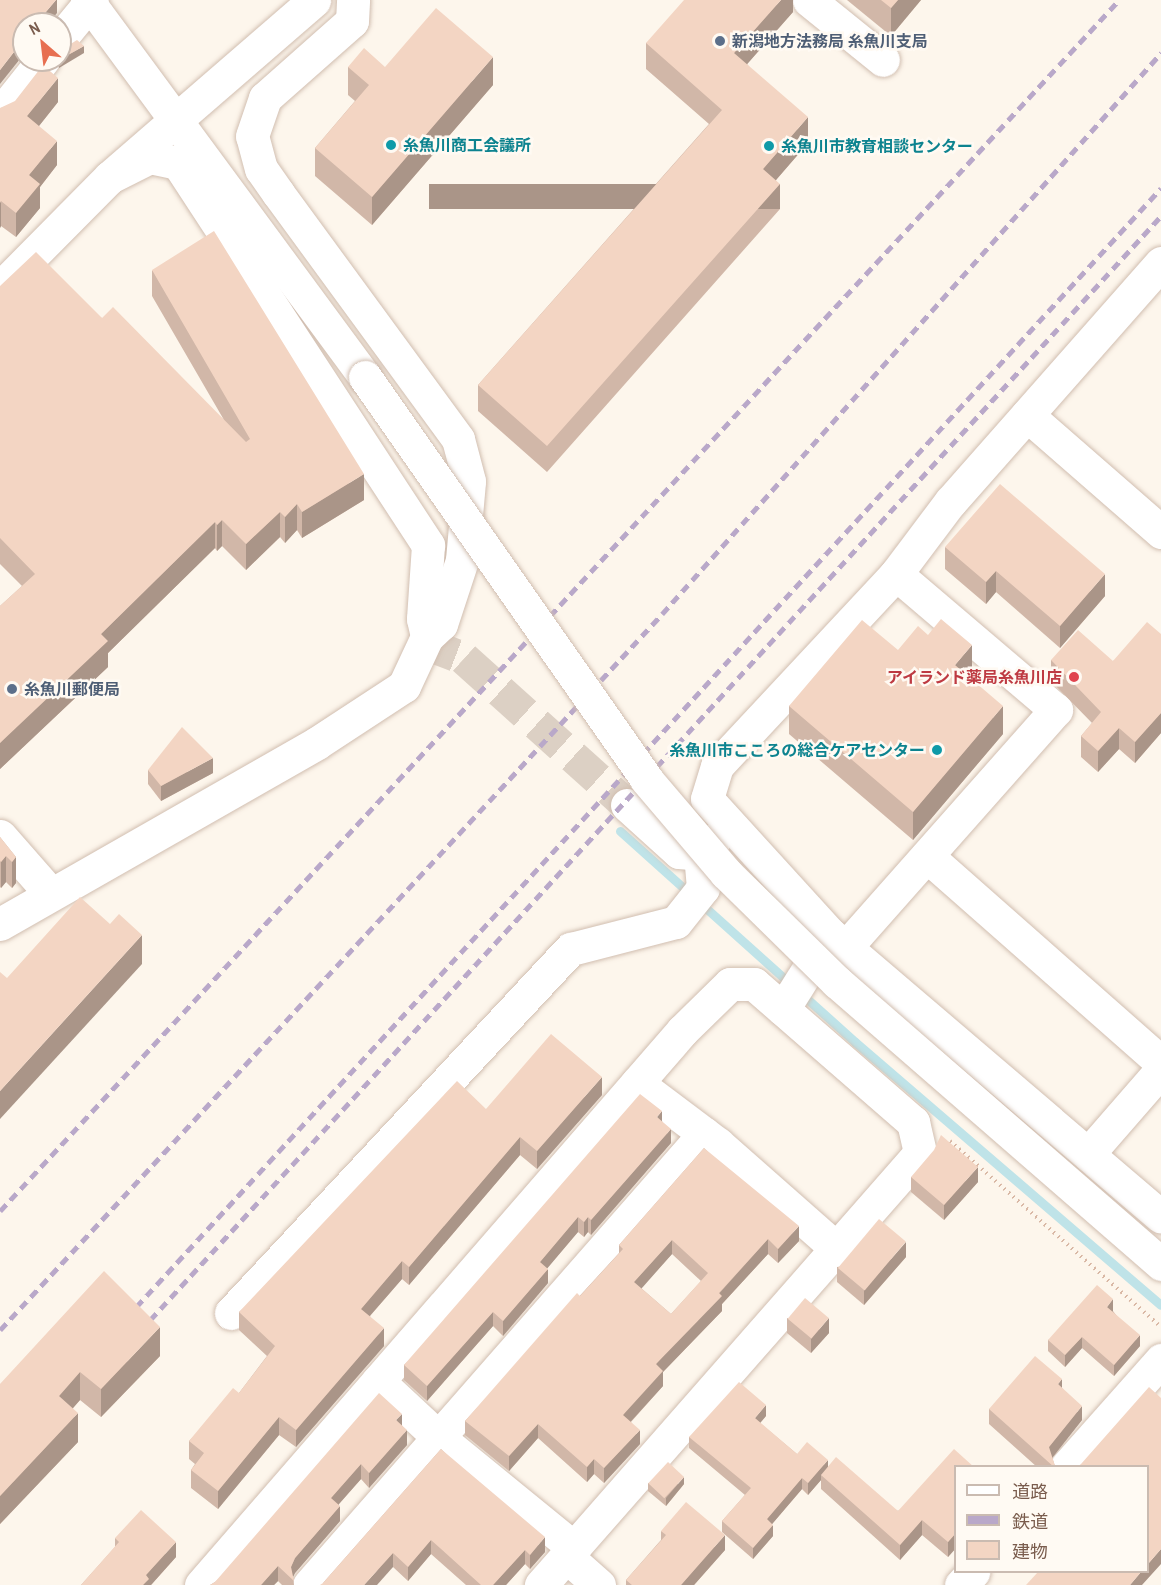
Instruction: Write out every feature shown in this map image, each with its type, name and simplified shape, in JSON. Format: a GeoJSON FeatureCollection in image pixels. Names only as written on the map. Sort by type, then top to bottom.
{"type":"FeatureCollection","features":[{"type":"Feature","properties":{"kind":"street"},"geometry":{"type":"LineString","coordinates":[[0,288],[110,177],[314,0]]}},
{"type":"Feature","properties":{"kind":"street"},"geometry":{"type":"LineString","coordinates":[[0,924],[50,892],[316,742],[404,686],[427,637],[441,624],[462,560],[470,481],[458,440],[261,169],[252,136],[265,98],[352,21],[353,0]]}},
{"type":"Feature","properties":{"kind":"street"},"geometry":{"type":"LineString","coordinates":[[809,0],[883,60]]}},
{"type":"Feature","properties":{"kind":"street"},"geometry":{"type":"LineString","coordinates":[[72,23],[89,1],[174,120],[365,377],[646,779],[726,873],[837,982],[1161,1264]]}},
{"type":"Feature","properties":{"kind":"street"},"geometry":{"type":"LineString","coordinates":[[0,114],[33,72]]}},
{"type":"Feature","properties":{"kind":"street"},"geometry":{"type":"LineString","coordinates":[[110,177],[150,157],[178,163],[428,545],[423,619],[427,637]]}},
{"type":"Feature","properties":{"kind":"street"},"geometry":{"type":"LineString","coordinates":[[1161,263],[950,502],[896,574],[717,766],[707,799],[728,826],[838,941],[1161,1217]]}},
{"type":"Feature","properties":{"kind":"street"},"geometry":{"type":"LineString","coordinates":[[368,453],[435,409]]}},
{"type":"Feature","properties":{"kind":"street"},"geometry":{"type":"LineString","coordinates":[[1027,415],[1161,532]]}},
{"type":"Feature","properties":{"kind":"street"},"geometry":{"type":"LineString","coordinates":[[783,1009],[838,941],[927,856],[1056,710],[896,574]]}},
{"type":"Feature","properties":{"kind":"street"},"geometry":{"type":"LineString","coordinates":[[627,805],[679,852],[700,854]]}},
{"type":"Feature","properties":{"kind":"street"},"geometry":{"type":"LineString","coordinates":[[700,854],[728,826]]}},
{"type":"Feature","properties":{"kind":"street"},"geometry":{"type":"LineString","coordinates":[[0,836],[50,892]]}},
{"type":"Feature","properties":{"kind":"street"},"geometry":{"type":"LineString","coordinates":[[231,1313],[571,949],[676,922],[703,888],[700,854]]}},
{"type":"Feature","properties":{"kind":"street"},"geometry":{"type":"LineString","coordinates":[[927,856],[1161,1062]]}},
{"type":"Feature","properties":{"kind":"street"},"geometry":{"type":"LineString","coordinates":[[201,1585],[637,1083],[730,984],[754,984],[913,1122],[920,1153],[541,1585]]}},
{"type":"Feature","properties":{"kind":"street"},"geometry":{"type":"LineString","coordinates":[[1088,1154],[1161,1070]]}},
{"type":"Feature","properties":{"kind":"street"},"geometry":{"type":"LineString","coordinates":[[637,1083],[704,1134],[837,1249]]}},
{"type":"Feature","properties":{"kind":"street"},"geometry":{"type":"LineString","coordinates":[[309,1585],[704,1134]]}},
{"type":"Feature","properties":{"kind":"street"},"geometry":{"type":"LineString","coordinates":[[1068,1465],[1161,1360]]}},
{"type":"Feature","properties":{"kind":"street"},"geometry":{"type":"LineString","coordinates":[[378,1381],[438,1437],[570,1552],[599,1585]]}},
{"type":"Feature","properties":{"kind":"street"},"geometry":{"type":"LineString","coordinates":[[962,1585],[973,1573]]}},
{"type":"Feature","properties":{"kind":"path"},"geometry":{"type":"LineString","coordinates":[[915,1134],[938,1131],[1161,1327]]}},
{"type":"Feature","properties":{"kind":"building"},"geometry":{"type":"Polygon","coordinates":[[[0,0],[56,0],[46,12],[12,12],[12,54],[0,70],[0,0]]]}},
{"type":"Feature","properties":{"kind":"building"},"geometry":{"type":"Polygon","coordinates":[[[684,0],[781,0],[734,53],[808,117],[763,169],[780,184],[547,446],[478,385],[722,110],[646,43],[684,0]]]}},
{"type":"Feature","properties":{"kind":"building"},"geometry":{"type":"Polygon","coordinates":[[[881,0],[898,0],[891,8],[881,0]]]}},
{"type":"Feature","properties":{"kind":"building","name":"糸魚川商工会議所"},"geometry":{"type":"Polygon","coordinates":[[[436,8],[493,57],[372,197],[315,148],[369,85],[348,67],[364,48],[385,67],[436,8]]]}},
{"type":"Feature","properties":{"kind":"building"},"geometry":{"type":"Polygon","coordinates":[[[77,40],[84,46],[72,53],[72,43],[77,40]]]}},
{"type":"Feature","properties":{"kind":"building"},"geometry":{"type":"Polygon","coordinates":[[[38,72],[51,72],[58,78],[27,116],[57,141],[29,175],[40,184],[16,213],[1,201],[0,203],[0,108],[15,101],[38,72]]]}},
{"type":"Feature","properties":{"kind":"building"},"geometry":{"type":"Polygon","coordinates":[[[214,231],[364,474],[302,512],[297,504],[285,517],[280,512],[246,544],[222,520],[217,525],[215,522],[101,634],[108,641],[0,743],[0,606],[35,574],[0,538],[0,286],[36,252],[102,318],[113,307],[246,442],[250,439],[152,270],[214,231]]]}},
{"type":"Feature","properties":{"kind":"building"},"geometry":{"type":"Polygon","coordinates":[[[1000,484],[1105,574],[1060,626],[996,571],[986,582],[945,547],[1000,484]]]}},
{"type":"Feature","properties":{"kind":"building","name":"糸魚川市こころの総合ケアセンター"},"geometry":{"type":"Polygon","coordinates":[[[941,619],[972,645],[955,665],[1003,706],[913,812],[789,706],[862,620],[898,650],[918,626],[928,635],[941,619]]]}},
{"type":"Feature","properties":{"kind":"building"},"geometry":{"type":"Polygon","coordinates":[[[1147,622],[1161,634],[1161,713],[1135,742],[1119,728],[1098,751],[1081,736],[1101,712],[1051,660],[1078,630],[1113,661],[1147,622]]]}},
{"type":"Feature","properties":{"kind":"building"},"geometry":{"type":"Polygon","coordinates":[[[182,727],[213,758],[161,786],[148,770],[182,727]]]}},
{"type":"Feature","properties":{"kind":"building"},"geometry":{"type":"Polygon","coordinates":[[[0,837],[16,857],[12,862],[6,856],[0,861],[0,837]]]}},
{"type":"Feature","properties":{"kind":"building"},"geometry":{"type":"Polygon","coordinates":[[[80,897],[110,924],[119,914],[142,935],[0,1091],[0,972],[7,978],[80,897]]]}},
{"type":"Feature","properties":{"kind":"building"},"geometry":{"type":"Polygon","coordinates":[[[551,1034],[602,1077],[537,1151],[520,1137],[409,1267],[402,1261],[361,1309],[384,1328],[296,1430],[279,1417],[218,1491],[191,1470],[204,1453],[189,1441],[233,1388],[239,1393],[275,1346],[239,1312],[457,1081],[486,1109],[551,1034]]]}},
{"type":"Feature","properties":{"kind":"building"},"geometry":{"type":"Polygon","coordinates":[[[640,1094],[662,1111],[657,1117],[671,1129],[591,1220],[588,1217],[584,1222],[578,1217],[540,1262],[548,1269],[503,1321],[493,1312],[427,1386],[404,1365],[640,1094]]]}},
{"type":"Feature","properties":{"kind":"building"},"geometry":{"type":"Polygon","coordinates":[[[941,1135],[978,1167],[944,1205],[911,1177],[934,1150],[941,1135]]]}},
{"type":"Feature","properties":{"kind":"building"},"geometry":{"type":"Polygon","coordinates":[[[704,1148],[799,1226],[778,1249],[768,1239],[719,1293],[722,1296],[656,1364],[663,1371],[623,1415],[640,1430],[604,1468],[594,1459],[587,1467],[538,1424],[509,1456],[465,1421],[577,1293],[580,1296],[623,1249],[619,1245],[704,1148]],[[672,1240],[634,1282],[671,1314],[708,1273],[672,1240]]]}},
{"type":"Feature","properties":{"kind":"building"},"geometry":{"type":"Polygon","coordinates":[[[879,1219],[906,1241],[865,1291],[838,1268],[879,1219]]]}},
{"type":"Feature","properties":{"kind":"building"},"geometry":{"type":"Polygon","coordinates":[[[104,1271],[160,1327],[101,1389],[80,1372],[59,1396],[78,1413],[0,1496],[0,1384],[104,1271]]]}},
{"type":"Feature","properties":{"kind":"building"},"geometry":{"type":"Polygon","coordinates":[[[1097,1285],[1113,1299],[1107,1307],[1140,1335],[1114,1365],[1082,1337],[1065,1355],[1048,1340],[1097,1285]]]}},
{"type":"Feature","properties":{"kind":"building"},"geometry":{"type":"Polygon","coordinates":[[[805,1298],[829,1318],[811,1339],[788,1319],[805,1298]]]}},
{"type":"Feature","properties":{"kind":"building"},"geometry":{"type":"Polygon","coordinates":[[[1035,1356],[1062,1379],[1058,1384],[1082,1406],[1049,1447],[1055,1465],[1052,1465],[989,1409],[1035,1356]]]}},
{"type":"Feature","properties":{"kind":"building"},"geometry":{"type":"Polygon","coordinates":[[[739,1382],[766,1405],[755,1418],[797,1454],[807,1442],[828,1460],[808,1483],[802,1478],[767,1519],[773,1525],[753,1548],[722,1521],[751,1488],[689,1437],[739,1382]]]}},
{"type":"Feature","properties":{"kind":"building"},"geometry":{"type":"Polygon","coordinates":[[[1149,1387],[1161,1398],[1161,1549],[1149,1563],[1149,1465],[1081,1464],[1149,1387]]]}},
{"type":"Feature","properties":{"kind":"building"},"geometry":{"type":"Polygon","coordinates":[[[379,1393],[402,1414],[396,1420],[407,1430],[369,1473],[361,1464],[331,1498],[340,1506],[295,1558],[291,1567],[294,1581],[278,1566],[261,1585],[210,1585],[215,1582],[379,1393]]]}},
{"type":"Feature","properties":{"kind":"building"},"geometry":{"type":"Polygon","coordinates":[[[441,1449],[545,1537],[530,1555],[525,1550],[493,1585],[481,1585],[431,1540],[408,1567],[393,1553],[364,1585],[320,1585],[323,1583],[441,1449]]]}},
{"type":"Feature","properties":{"kind":"building"},"geometry":{"type":"Polygon","coordinates":[[[954,1449],[972,1465],[954,1465],[954,1535],[948,1542],[922,1520],[900,1545],[821,1475],[836,1457],[898,1511],[954,1449]]]}},
{"type":"Feature","properties":{"kind":"building"},"geometry":{"type":"Polygon","coordinates":[[[668,1462],[684,1477],[664,1498],[648,1483],[668,1462]]]}},
{"type":"Feature","properties":{"kind":"building"},"geometry":{"type":"Polygon","coordinates":[[[686,1502],[725,1535],[681,1585],[632,1585],[626,1580],[666,1535],[661,1531],[686,1502]]]}},
{"type":"Feature","properties":{"kind":"building"},"geometry":{"type":"Polygon","coordinates":[[[141,1510],[176,1542],[146,1575],[149,1579],[143,1585],[81,1585],[119,1542],[115,1538],[141,1510]]]}},
{"type":"Feature","properties":{"kind":"building"},"geometry":{"type":"Polygon","coordinates":[[[1037,1573],[1140,1573],[1130,1585],[1026,1585],[1037,1573]]]}},
{"type":"Feature","properties":{"kind":"waterway"},"geometry":{"type":"LineString","coordinates":[[620,831],[855,1042],[1161,1305]]}},
{"type":"Feature","properties":{"kind":"tunnel"},"geometry":{"type":"LineString","coordinates":[[425,643],[464,658],[627,805]]}},
{"type":"Feature","properties":{"kind":"railway"},"geometry":{"type":"LineString","coordinates":[[0,1211],[1119,0]]}},
{"type":"Feature","properties":{"kind":"railway"},"geometry":{"type":"LineString","coordinates":[[0,1330],[662,614],[1161,53]]}},
{"type":"Feature","properties":{"kind":"railway"},"geometry":{"type":"LineString","coordinates":[[126,1318],[1161,188]]}},
{"type":"Feature","properties":{"kind":"railway"},"geometry":{"type":"LineString","coordinates":[[140,1331],[1161,216]]}},
{"type":"Feature","properties":{"kind":"place","name":"新潟地方法務局 糸魚川支局"},"geometry":{"type":"Point","coordinates":[720,41]}},
{"type":"Feature","properties":{"kind":"place","name":"糸魚川商工会議所"},"geometry":{"type":"Point","coordinates":[391,145]}},
{"type":"Feature","properties":{"kind":"place","name":"糸魚川市教育相談センター"},"geometry":{"type":"Point","coordinates":[769,146]}},
{"type":"Feature","properties":{"kind":"place","name":"アイランド薬局糸魚川店"},"geometry":{"type":"Point","coordinates":[1074,677]}},
{"type":"Feature","properties":{"kind":"place","name":"糸魚川郵便局"},"geometry":{"type":"Point","coordinates":[12,689]}},
{"type":"Feature","properties":{"kind":"place","name":"糸魚川市こころの総合ケアセンター"},"geometry":{"type":"Point","coordinates":[937,750]}}]}
